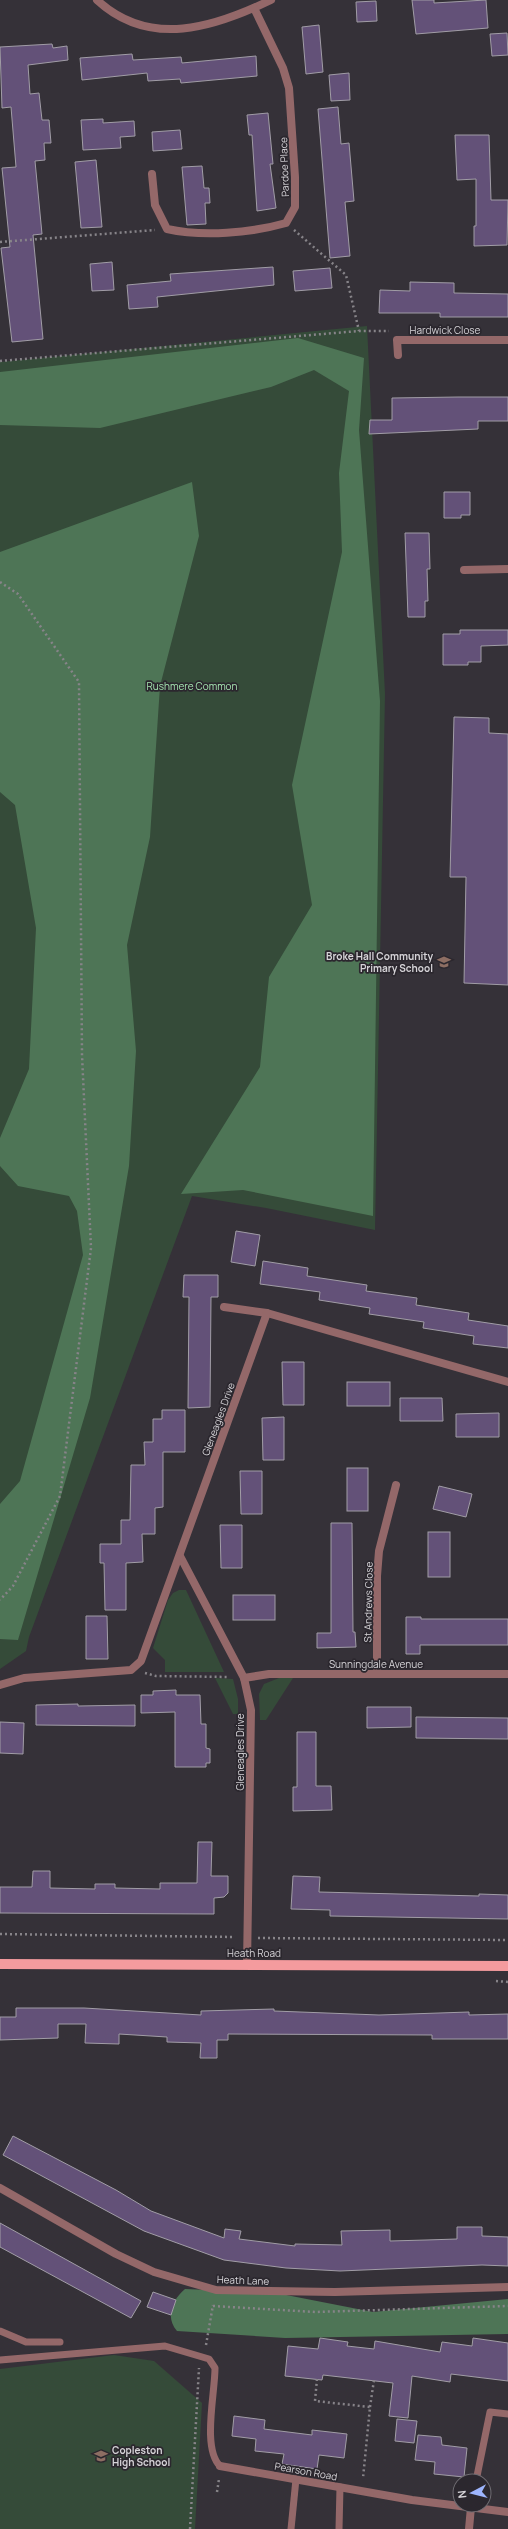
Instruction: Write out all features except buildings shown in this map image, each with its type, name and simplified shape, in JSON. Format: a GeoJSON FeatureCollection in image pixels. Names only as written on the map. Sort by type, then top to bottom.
{"type":"FeatureCollection","features":[{"type":"Feature","properties":{"kind":"main road","name":"Heath Road"},"geometry":{"type":"LineString","coordinates":[[0,1964],[508,1966]]}},
{"type":"Feature","properties":{"kind":"street"},"geometry":{"type":"LineString","coordinates":[[97,0],[125,20],[153,28],[180,30],[213,25],[271,0]]}},
{"type":"Feature","properties":{"kind":"street","name":"Pardoe Place"},"geometry":{"type":"LineString","coordinates":[[254,8],[283,68],[289,88],[295,207],[286,223]]}},
{"type":"Feature","properties":{"kind":"street"},"geometry":{"type":"LineString","coordinates":[[152,174],[155,205],[167,229],[189,234],[269,228],[286,223]]}},
{"type":"Feature","properties":{"kind":"street","name":"Hardwick Close"},"geometry":{"type":"LineString","coordinates":[[398,355],[397,340],[508,340]]}},
{"type":"Feature","properties":{"kind":"street"},"geometry":{"type":"LineString","coordinates":[[464,570],[508,570]]}},
{"type":"Feature","properties":{"kind":"street"},"geometry":{"type":"LineString","coordinates":[[224,1307],[267,1313],[508,1382]]}},
{"type":"Feature","properties":{"kind":"street","name":"Gleneagles Drive"},"geometry":{"type":"LineString","coordinates":[[131,1670],[141,1661],[267,1313]]}},
{"type":"Feature","properties":{"kind":"street","name":"St Andrews Close"},"geometry":{"type":"LineString","coordinates":[[377,1674],[378,1570],[380,1551],[396,1485]]}},
{"type":"Feature","properties":{"kind":"street","name":"Gleneagles Drive"},"geometry":{"type":"LineString","coordinates":[[180,1556],[244,1678],[251,1710],[247,1965]]}},
{"type":"Feature","properties":{"kind":"street"},"geometry":{"type":"LineString","coordinates":[[0,1685],[24,1678],[131,1670]]}},
{"type":"Feature","properties":{"kind":"street","name":"Sunningdale Avenue"},"geometry":{"type":"LineString","coordinates":[[244,1678],[269,1674],[508,1674]]}},
{"type":"Feature","properties":{"kind":"street","name":"Heath Lane"},"geometry":{"type":"LineString","coordinates":[[0,2188],[116,2254],[154,2272],[216,2290],[335,2292],[508,2287]]}},
{"type":"Feature","properties":{"kind":"street","name":"Pearson Road"},"geometry":{"type":"LineString","coordinates":[[220,2466],[340,2487],[452,2503]]}},
{"type":"Feature","properties":{"kind":"street","name":"Pearson Road"},"geometry":{"type":"LineString","coordinates":[[492,2509],[508,2512]]}},
{"type":"Feature","properties":{"kind":"street"},"geometry":{"type":"LineString","coordinates":[[469,2529],[470,2513]]}},
{"type":"Feature","properties":{"kind":"lane"},"geometry":{"type":"LineString","coordinates":[[0,2331],[26,2342],[60,2342]]}},
{"type":"Feature","properties":{"kind":"lane","name":"Pearson Road"},"geometry":{"type":"LineString","coordinates":[[0,2360],[165,2346],[178,2348],[199,2357],[209,2359],[215,2368],[210,2447],[215,2461],[220,2466]]}},
{"type":"Feature","properties":{"kind":"lane"},"geometry":{"type":"LineString","coordinates":[[478,2473],[490,2412],[508,2414]]}},
{"type":"Feature","properties":{"kind":"lane"},"geometry":{"type":"LineString","coordinates":[[291,2529],[296,2479]]}},
{"type":"Feature","properties":{"kind":"lane"},"geometry":{"type":"LineString","coordinates":[[339,2529],[340,2487]]}},
{"type":"Feature","properties":{"kind":"path"},"geometry":{"type":"LineString","coordinates":[[286,223],[346,275],[359,331]]}},
{"type":"Feature","properties":{"kind":"path"},"geometry":{"type":"LineString","coordinates":[[0,242],[167,229]]}},
{"type":"Feature","properties":{"kind":"path"},"geometry":{"type":"LineString","coordinates":[[0,361],[359,331],[388,330],[397,340]]}},
{"type":"Feature","properties":{"kind":"path"},"geometry":{"type":"LineString","coordinates":[[0,582],[18,594],[80,682],[82,1055],[91,1248],[60,1496],[13,1586],[0,1600]]}},
{"type":"Feature","properties":{"kind":"path"},"geometry":{"type":"LineString","coordinates":[[131,1670],[156,1676],[244,1678]]}},
{"type":"Feature","properties":{"kind":"path"},"geometry":{"type":"LineString","coordinates":[[0,1934],[508,1940]]}},
{"type":"Feature","properties":{"kind":"path"},"geometry":{"type":"LineString","coordinates":[[190,2529],[199,2357],[206,2351],[216,2290]]}},
{"type":"Feature","properties":{"kind":"path"},"geometry":{"type":"LineString","coordinates":[[213,2306],[315,2312],[508,2306]]}},
{"type":"Feature","properties":{"kind":"path"},"geometry":{"type":"LineString","coordinates":[[317,2379],[315,2401],[370,2407]]}},
{"type":"Feature","properties":{"kind":"path"},"geometry":{"type":"LineString","coordinates":[[362,2490],[374,2380]]}},
{"type":"Feature","properties":{"kind":"green space","name":"Rushmere Common"},"geometry":{"type":"Polygon","coordinates":[[[367,326],[385,694],[375,1230],[266,1208],[192,1196],[29,1637],[26,1651],[0,1669],[0,362],[367,326]]]}},
{"type":"Feature","properties":{"kind":"green space"},"geometry":{"type":"Polygon","coordinates":[[[298,338],[364,358],[359,430],[380,701],[373,1216],[243,1190],[181,1194],[260,1067],[269,977],[312,905],[292,785],[342,552],[339,473],[349,391],[314,370],[271,387],[100,428],[0,425],[0,372],[298,338]]]}},
{"type":"Feature","properties":{"kind":"green space"},"geometry":{"type":"Polygon","coordinates":[[[192,482],[199,536],[160,686],[150,837],[127,945],[136,1051],[129,1166],[90,1398],[18,1640],[0,1639],[0,1504],[20,1481],[83,1255],[77,1211],[69,1196],[18,1186],[0,1166],[0,1138],[29,1069],[36,928],[15,805],[0,792],[0,552],[192,482]]]}},
{"type":"Feature","properties":{"kind":"green space"},"geometry":{"type":"Polygon","coordinates":[[[179,1590],[186,1590],[224,1672],[165,1672],[165,1660],[153,1648],[168,1600],[173,1593],[179,1590]]]}},
{"type":"Feature","properties":{"kind":"green space"},"geometry":{"type":"Polygon","coordinates":[[[215,1678],[233,1679],[238,1699],[238,1714],[233,1714],[215,1678]]]}},
{"type":"Feature","properties":{"kind":"green space"},"geometry":{"type":"Polygon","coordinates":[[[279,1678],[293,1678],[266,1720],[260,1720],[259,1694],[264,1684],[279,1678]]]}},
{"type":"Feature","properties":{"kind":"green space"},"geometry":{"type":"Polygon","coordinates":[[[185,2289],[276,2293],[373,2312],[508,2299],[508,2334],[285,2338],[177,2331],[173,2326],[171,2314],[174,2303],[180,2293],[185,2289]]]}},
{"type":"Feature","properties":{"kind":"green space","name":"Copleston High School"},"geometry":{"type":"Polygon","coordinates":[[[114,2355],[154,2361],[202,2403],[195,2529],[0,2529],[0,2369],[114,2355]]]}},
{"type":"Feature","properties":{"kind":"place","name":"Broke Hall Community Primary School"},"geometry":{"type":"Point","coordinates":[444,962]}},
{"type":"Feature","properties":{"kind":"place","name":"Copleston High School"},"geometry":{"type":"Point","coordinates":[101,2456]}}]}
